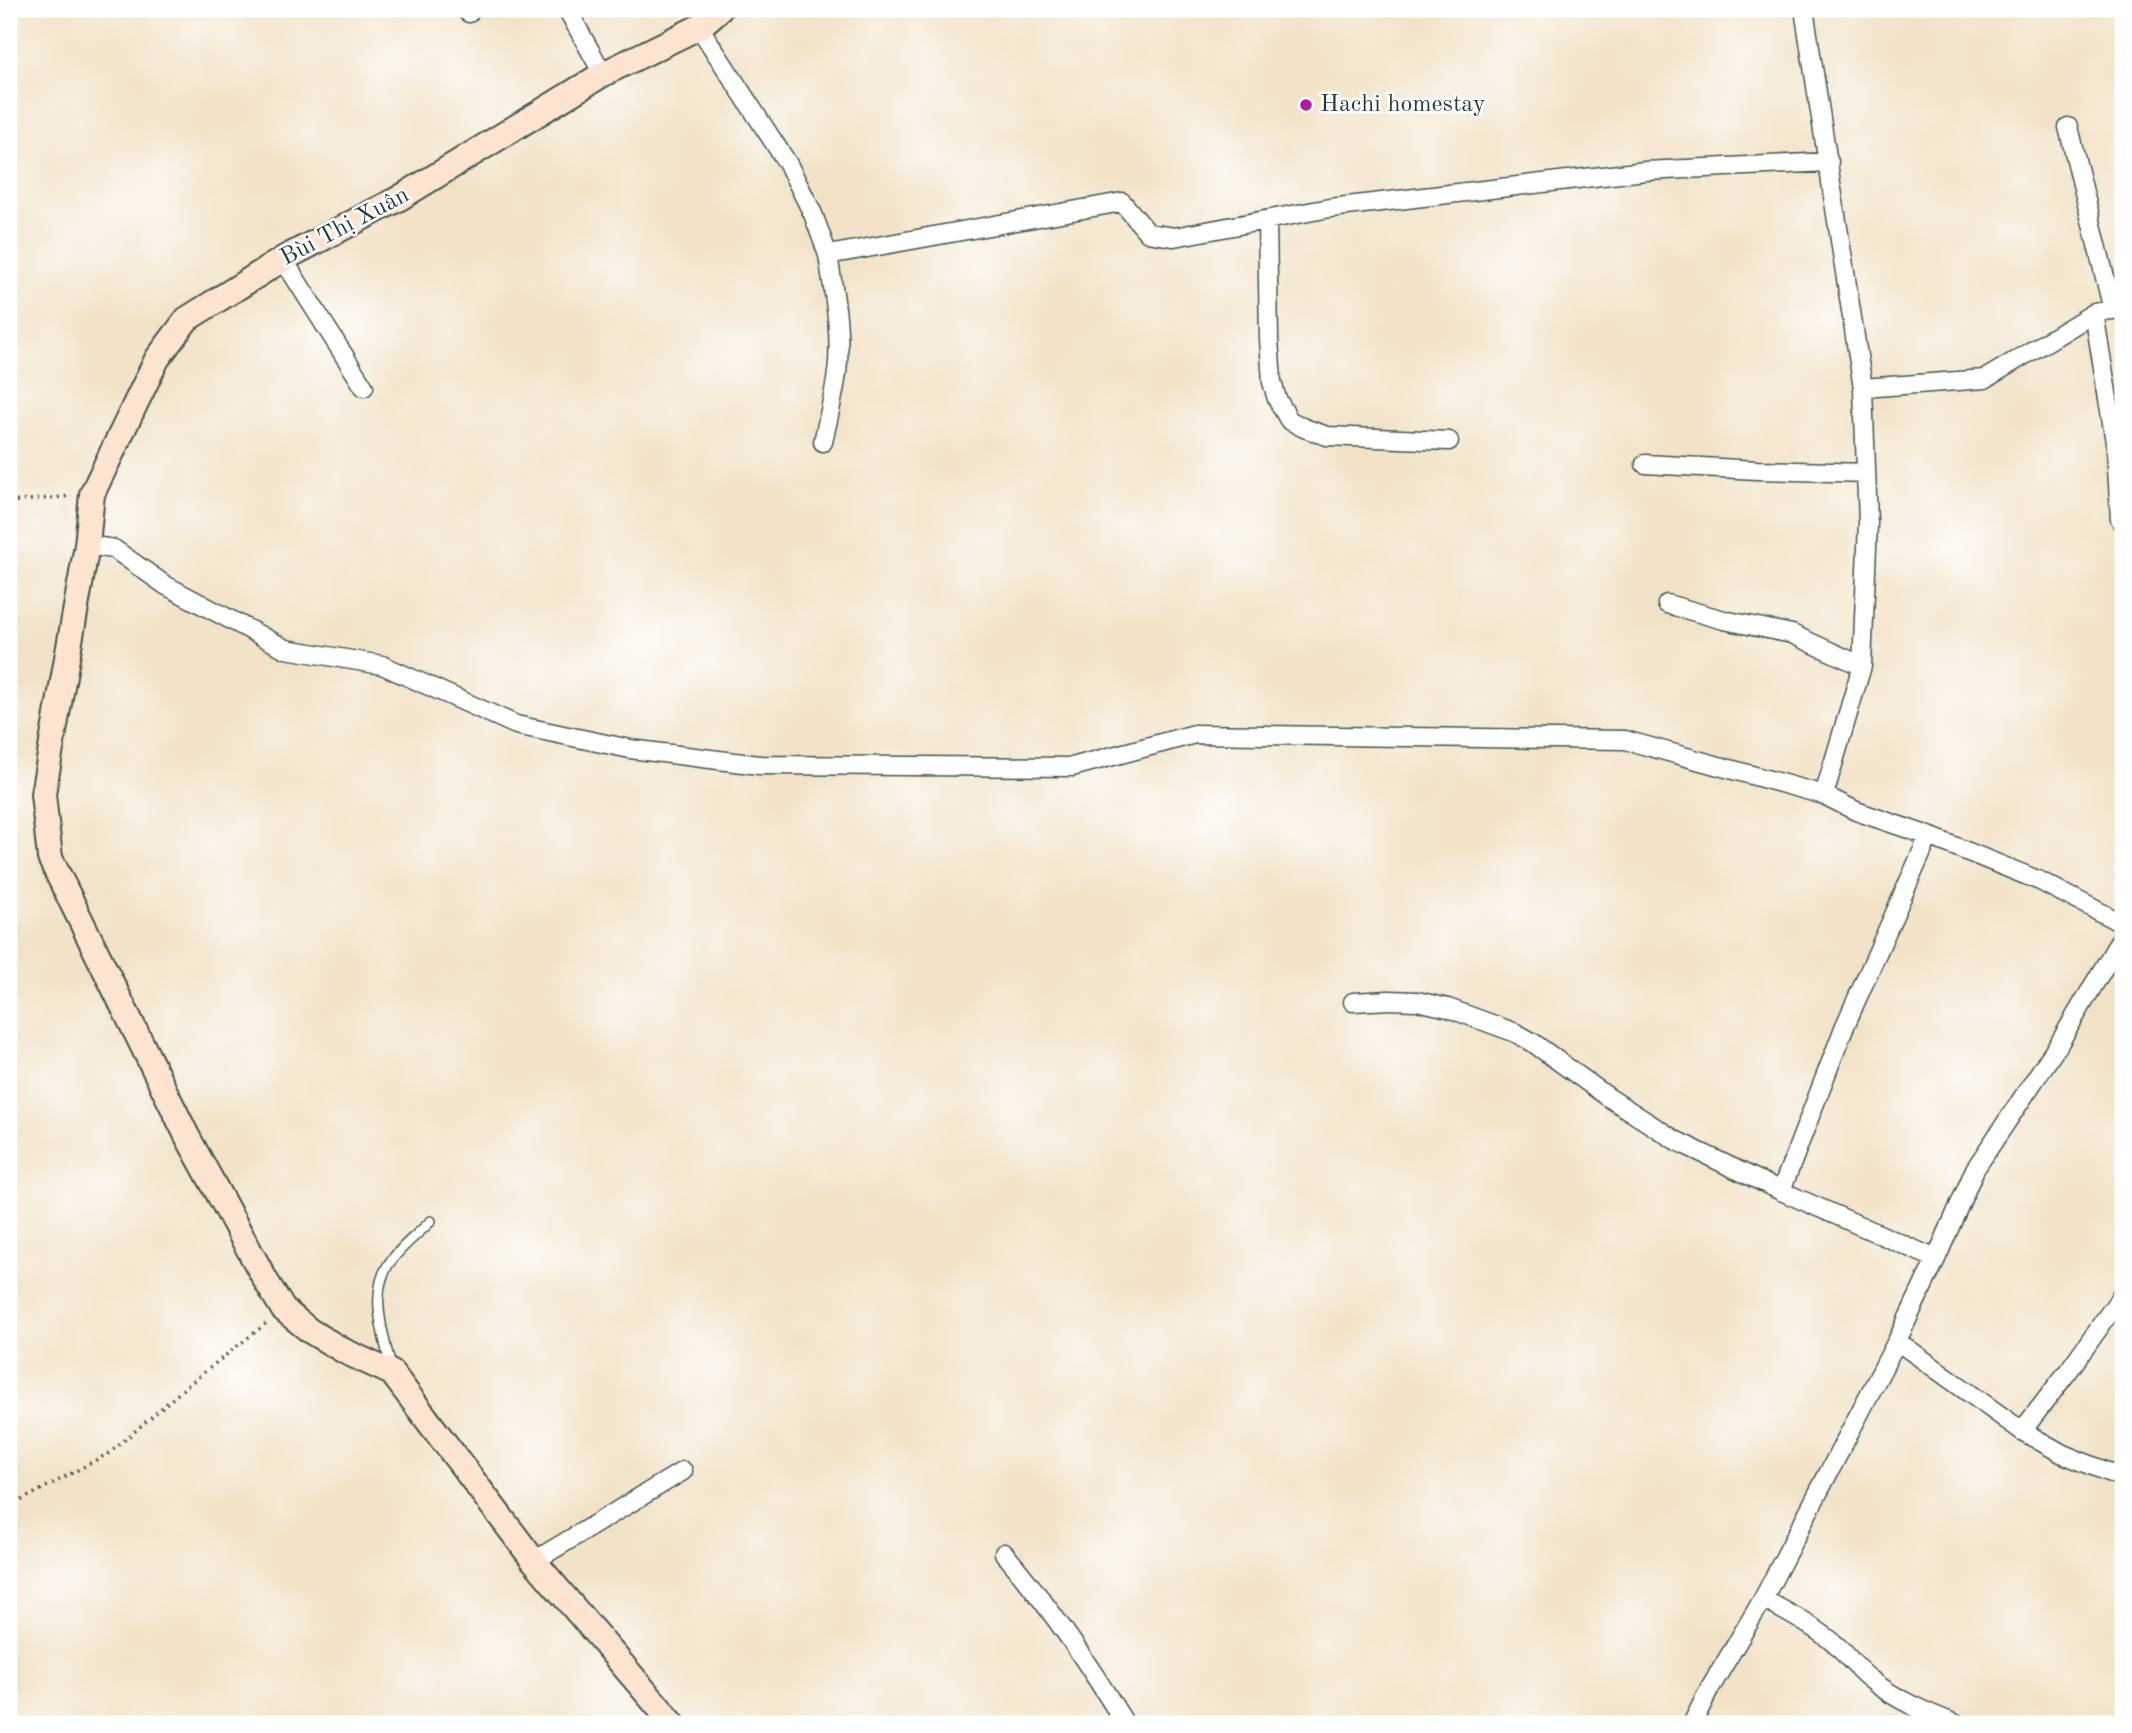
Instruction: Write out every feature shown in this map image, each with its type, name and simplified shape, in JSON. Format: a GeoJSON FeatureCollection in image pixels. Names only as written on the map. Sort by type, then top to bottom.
{"type":"FeatureCollection","features":[{"type":"Feature","properties":{"kind":"street"},"geometry":{"type":"LineString","coordinates":[[567,9],[603,74]]}},
{"type":"Feature","properties":{"kind":"street","name":"Bùi Thị Xuân"},"geometry":{"type":"LineString","coordinates":[[392,1373],[332,1344],[310,1331],[283,1309],[265,1281],[187,1136],[50,858],[43,794],[87,545],[92,494],[157,359],[187,319],[284,259],[398,200],[603,74],[699,27],[720,9]]}},
{"type":"Feature","properties":{"kind":"street"},"geometry":{"type":"LineString","coordinates":[[1804,9],[1863,388],[1868,523],[1862,666],[1824,796]]}},
{"type":"Feature","properties":{"kind":"street"},"geometry":{"type":"LineString","coordinates":[[699,27],[788,164],[813,214],[828,255],[838,347],[837,372],[823,442]]}},
{"type":"Feature","properties":{"kind":"street"},"geometry":{"type":"LineString","coordinates":[[1863,388],[1985,379],[2094,313],[2118,309],[2068,127]]}},
{"type":"Feature","properties":{"kind":"street"},"geometry":{"type":"LineString","coordinates":[[828,255],[1122,202],[1148,233],[1174,237],[1330,208],[1645,171],[1829,162]]}},
{"type":"Feature","properties":{"kind":"street"},"geometry":{"type":"LineString","coordinates":[[1267,220],[1272,382],[1277,399],[1289,420],[1327,436],[1449,441]]}},
{"type":"Feature","properties":{"kind":"street"},"geometry":{"type":"LineString","coordinates":[[284,259],[364,387]]}},
{"type":"Feature","properties":{"kind":"street"},"geometry":{"type":"LineString","coordinates":[[2094,313],[2116,448],[2120,520]]}},
{"type":"Feature","properties":{"kind":"street"},"geometry":{"type":"LineString","coordinates":[[1646,464],[1866,473]]}},
{"type":"Feature","properties":{"kind":"street"},"geometry":{"type":"LineString","coordinates":[[87,545],[114,550],[165,585],[286,649],[382,666],[516,725],[630,749],[759,765],[1072,767],[1195,734],[1625,740],[1824,796],[1856,811],[1929,836],[2040,881],[2123,924]]}},
{"type":"Feature","properties":{"kind":"street"},"geometry":{"type":"LineString","coordinates":[[1667,604],[1724,620],[1793,634],[1862,666]]}},
{"type":"Feature","properties":{"kind":"street"},"geometry":{"type":"LineString","coordinates":[[1781,1191],[1844,1028],[1929,836]]}},
{"type":"Feature","properties":{"kind":"street"},"geometry":{"type":"LineString","coordinates":[[1692,1724],[1763,1599],[1897,1340],[1975,1169],[2060,1042],[2123,935]]}},
{"type":"Feature","properties":{"kind":"street"},"geometry":{"type":"LineString","coordinates":[[1353,1002],[1417,1002],[1448,1008],[1516,1033],[1646,1122],[1709,1157],[1936,1259]]}},
{"type":"Feature","properties":{"kind":"street"},"geometry":{"type":"LineString","coordinates":[[2022,1431],[2123,1294]]}},
{"type":"Feature","properties":{"kind":"street"},"geometry":{"type":"LineString","coordinates":[[1897,1340],[2022,1431],[2063,1454],[2123,1478]]}},
{"type":"Feature","properties":{"kind":"street"},"geometry":{"type":"LineString","coordinates":[[392,1373],[534,1561],[673,1724]]}},
{"type":"Feature","properties":{"kind":"street"},"geometry":{"type":"LineString","coordinates":[[534,1561],[683,1471]]}},
{"type":"Feature","properties":{"kind":"street"},"geometry":{"type":"LineString","coordinates":[[1004,1553],[1069,1635],[1125,1724]]}},
{"type":"Feature","properties":{"kind":"street"},"geometry":{"type":"LineString","coordinates":[[1763,1599],[1817,1630],[1869,1679],[1888,1692],[1912,1706],[1955,1724]]}},
{"type":"Feature","properties":{"kind":"lane"},"geometry":{"type":"LineString","coordinates":[[392,1373],[381,1324],[379,1287],[387,1266],[431,1222]]}},
{"type":"Feature","properties":{"kind":"path"},"geometry":{"type":"LineString","coordinates":[[9,502],[92,494]]}},
{"type":"Feature","properties":{"kind":"path"},"geometry":{"type":"LineString","coordinates":[[9,1507],[111,1452],[188,1385],[283,1309]]}},
{"type":"Feature","properties":{"kind":"place","name":"Hachi homestay"},"geometry":{"type":"Point","coordinates":[1306,105]}}]}
